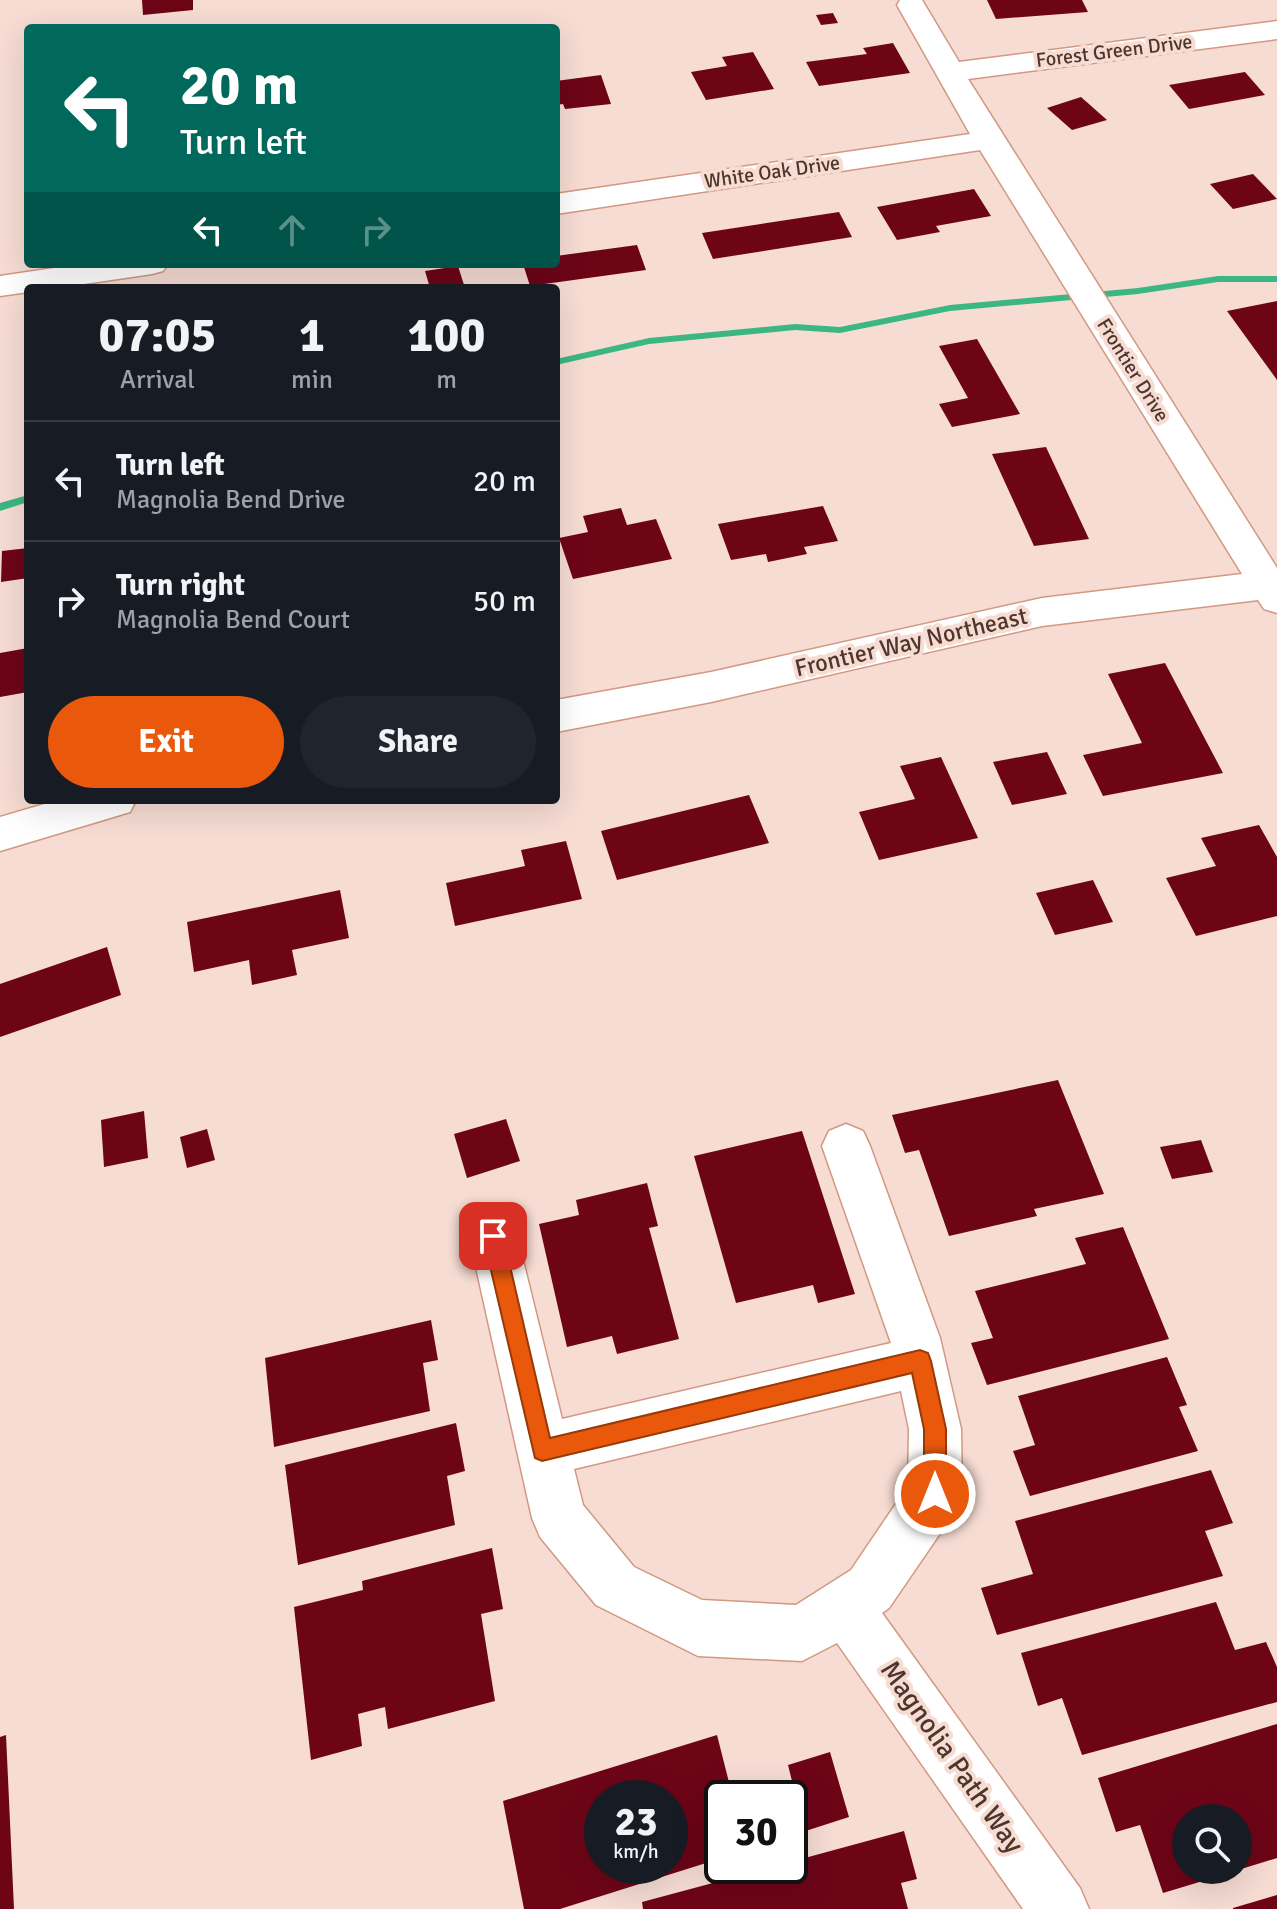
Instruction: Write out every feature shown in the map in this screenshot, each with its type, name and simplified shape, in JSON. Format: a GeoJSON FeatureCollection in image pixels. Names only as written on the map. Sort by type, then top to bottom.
{"type":"FeatureCollection","features":[{"type":"Feature","properties":{"kind":"street"},"geometry":{"type":"LineString","coordinates":[[911,5],[951,72]]}},
{"type":"Feature","properties":{"kind":"street","name":"Forest Green Drive"},"geometry":{"type":"LineString","coordinates":[[951,72],[1277,30]]}},
{"type":"Feature","properties":{"kind":"street","name":"Frontier Drive"},"geometry":{"type":"LineString","coordinates":[[951,72],[989,140],[1272,592]]}},
{"type":"Feature","properties":{"kind":"street","name":"White Oak Drive"},"geometry":{"type":"LineString","coordinates":[[560,203],[989,140]]}},
{"type":"Feature","properties":{"kind":"street"},"geometry":{"type":"LineString","coordinates":[[0,286],[124,268]]}},
{"type":"Feature","properties":{"kind":"street","name":"Frontier Way Northeast"},"geometry":{"type":"LineString","coordinates":[[560,715],[711,687],[1042,612],[1272,592]]}},
{"type":"Feature","properties":{"kind":"street"},"geometry":{"type":"LineString","coordinates":[[0,834],[101,804]]}},
{"type":"Feature","properties":{"kind":"street"},"geometry":{"type":"LineString","coordinates":[[493,1236],[559,1518],[615,1586],[698,1628],[802,1633],[870,1589],[935,1494],[935,1429],[920,1361],[846,1146]]}},
{"type":"Feature","properties":{"kind":"street"},"geometry":{"type":"LineString","coordinates":[[542,1450],[920,1361]]}},
{"type":"Feature","properties":{"kind":"street","name":"Magnolia Path Way"},"geometry":{"type":"LineString","coordinates":[[844,1606],[1059,1909]]}},
{"type":"Feature","properties":{"kind":"building"},"geometry":{"type":"Polygon","coordinates":[[[142,0],[193,0],[193,10],[143,15],[142,0]]]}},
{"type":"Feature","properties":{"kind":"building"},"geometry":{"type":"Polygon","coordinates":[[[987,0],[1082,0],[1088,12],[996,19],[987,0]]]}},
{"type":"Feature","properties":{"kind":"building"},"geometry":{"type":"Polygon","coordinates":[[[833,13],[838,23],[821,25],[816,15],[833,13]]]}},
{"type":"Feature","properties":{"kind":"building"},"geometry":{"type":"Polygon","coordinates":[[[893,43],[910,73],[819,86],[806,62],[867,54],[863,48],[893,43]]]}},
{"type":"Feature","properties":{"kind":"building"},"geometry":{"type":"Polygon","coordinates":[[[753,52],[774,89],[706,100],[691,72],[727,66],[722,57],[753,52]]]}},
{"type":"Feature","properties":{"kind":"building"},"geometry":{"type":"Polygon","coordinates":[[[1245,72],[1265,95],[1189,109],[1169,85],[1245,72]]]}},
{"type":"Feature","properties":{"kind":"building"},"geometry":{"type":"Polygon","coordinates":[[[601,75],[611,104],[565,109],[560,104],[560,80],[601,75]]]}},
{"type":"Feature","properties":{"kind":"building"},"geometry":{"type":"Polygon","coordinates":[[[1081,97],[1107,120],[1072,130],[1047,108],[1081,97]]]}},
{"type":"Feature","properties":{"kind":"building"},"geometry":{"type":"Polygon","coordinates":[[[1253,174],[1277,199],[1233,209],[1210,184],[1253,174]]]}},
{"type":"Feature","properties":{"kind":"building"},"geometry":{"type":"Polygon","coordinates":[[[974,189],[991,216],[936,226],[940,232],[897,240],[877,207],[974,189]]]}},
{"type":"Feature","properties":{"kind":"building"},"geometry":{"type":"Polygon","coordinates":[[[839,212],[852,237],[713,259],[702,233],[839,212]]]}},
{"type":"Feature","properties":{"kind":"building"},"geometry":{"type":"Polygon","coordinates":[[[637,245],[646,270],[529,284],[524,268],[560,268],[560,255],[637,245]]]}},
{"type":"Feature","properties":{"kind":"building"},"geometry":{"type":"Polygon","coordinates":[[[459,268],[464,284],[429,284],[425,271],[459,268]]]}},
{"type":"Feature","properties":{"kind":"building"},"geometry":{"type":"Polygon","coordinates":[[[1277,301],[1277,380],[1227,311],[1277,301]]]}},
{"type":"Feature","properties":{"kind":"building"},"geometry":{"type":"Polygon","coordinates":[[[977,339],[1020,414],[952,427],[939,404],[968,398],[939,346],[977,339]]]}},
{"type":"Feature","properties":{"kind":"building"},"geometry":{"type":"Polygon","coordinates":[[[1046,447],[1089,539],[1034,546],[992,454],[1046,447]]]}},
{"type":"Feature","properties":{"kind":"building"},"geometry":{"type":"Polygon","coordinates":[[[823,506],[838,541],[804,547],[807,554],[768,562],[766,554],[731,560],[718,524],[823,506]]]}},
{"type":"Feature","properties":{"kind":"building"},"geometry":{"type":"Polygon","coordinates":[[[621,508],[627,525],[656,519],[672,559],[573,579],[560,538],[588,532],[583,516],[621,508]]]}},
{"type":"Feature","properties":{"kind":"building"},"geometry":{"type":"Polygon","coordinates":[[[24,548],[24,579],[1,582],[2,551],[24,548]]]}},
{"type":"Feature","properties":{"kind":"building"},"geometry":{"type":"Polygon","coordinates":[[[24,649],[24,693],[0,697],[0,653],[24,649]]]}},
{"type":"Feature","properties":{"kind":"building"},"geometry":{"type":"Polygon","coordinates":[[[1165,663],[1223,773],[1103,796],[1083,755],[1142,743],[1108,674],[1165,663]]]}},
{"type":"Feature","properties":{"kind":"building"},"geometry":{"type":"Polygon","coordinates":[[[1047,752],[1067,794],[1012,805],[993,762],[1047,752]]]}},
{"type":"Feature","properties":{"kind":"building"},"geometry":{"type":"Polygon","coordinates":[[[941,757],[978,838],[879,860],[859,812],[915,799],[900,766],[941,757]]]}},
{"type":"Feature","properties":{"kind":"building"},"geometry":{"type":"Polygon","coordinates":[[[749,795],[769,843],[617,880],[601,831],[749,795]]]}},
{"type":"Feature","properties":{"kind":"building"},"geometry":{"type":"Polygon","coordinates":[[[1259,825],[1277,857],[1277,916],[1196,936],[1166,878],[1216,866],[1201,838],[1259,825]]]}},
{"type":"Feature","properties":{"kind":"building"},"geometry":{"type":"Polygon","coordinates":[[[566,841],[582,899],[455,926],[446,883],[525,866],[521,850],[566,841]]]}},
{"type":"Feature","properties":{"kind":"building"},"geometry":{"type":"Polygon","coordinates":[[[1093,880],[1113,922],[1055,935],[1036,893],[1093,880]]]}},
{"type":"Feature","properties":{"kind":"building"},"geometry":{"type":"Polygon","coordinates":[[[340,890],[349,938],[292,950],[297,975],[252,985],[249,960],[194,972],[187,922],[340,890]]]}},
{"type":"Feature","properties":{"kind":"building"},"geometry":{"type":"Polygon","coordinates":[[[107,947],[121,995],[0,1037],[0,984],[107,947]]]}},
{"type":"Feature","properties":{"kind":"building"},"geometry":{"type":"Polygon","coordinates":[[[1058,1080],[1104,1194],[1034,1209],[1037,1216],[949,1236],[919,1150],[905,1153],[892,1115],[1058,1080]]]}},
{"type":"Feature","properties":{"kind":"building"},"geometry":{"type":"Polygon","coordinates":[[[144,1111],[148,1158],[104,1167],[101,1120],[144,1111]]]}},
{"type":"Feature","properties":{"kind":"building"},"geometry":{"type":"Polygon","coordinates":[[[506,1119],[520,1161],[467,1178],[454,1134],[506,1119]]]}},
{"type":"Feature","properties":{"kind":"building"},"geometry":{"type":"Polygon","coordinates":[[[207,1129],[215,1160],[187,1168],[180,1137],[207,1129]]]}},
{"type":"Feature","properties":{"kind":"building"},"geometry":{"type":"Polygon","coordinates":[[[802,1131],[855,1294],[818,1303],[813,1285],[736,1303],[694,1156],[802,1131]]]}},
{"type":"Feature","properties":{"kind":"building"},"geometry":{"type":"Polygon","coordinates":[[[1201,1140],[1213,1172],[1172,1179],[1160,1147],[1201,1140]]]}},
{"type":"Feature","properties":{"kind":"building"},"geometry":{"type":"Polygon","coordinates":[[[647,1183],[658,1226],[649,1228],[679,1339],[617,1354],[612,1336],[567,1347],[539,1224],[579,1215],[576,1200],[647,1183]]]}},
{"type":"Feature","properties":{"kind":"building"},"geometry":{"type":"Polygon","coordinates":[[[1123,1227],[1169,1339],[987,1385],[971,1343],[993,1338],[975,1291],[1086,1264],[1075,1238],[1123,1227]]]}},
{"type":"Feature","properties":{"kind":"building"},"geometry":{"type":"Polygon","coordinates":[[[431,1320],[438,1360],[423,1363],[430,1411],[274,1447],[265,1358],[431,1320]]]}},
{"type":"Feature","properties":{"kind":"building"},"geometry":{"type":"Polygon","coordinates":[[[1167,1357],[1187,1405],[1179,1407],[1198,1451],[1030,1496],[1013,1451],[1035,1445],[1018,1396],[1167,1357]]]}},
{"type":"Feature","properties":{"kind":"building"},"geometry":{"type":"Polygon","coordinates":[[[456,1423],[465,1471],[447,1476],[455,1525],[298,1565],[285,1465],[456,1423]]]}},
{"type":"Feature","properties":{"kind":"building"},"geometry":{"type":"Polygon","coordinates":[[[1211,1470],[1233,1523],[1205,1531],[1223,1576],[997,1635],[981,1588],[1033,1574],[1015,1521],[1211,1470]]]}},
{"type":"Feature","properties":{"kind":"building"},"geometry":{"type":"Polygon","coordinates":[[[492,1548],[503,1609],[481,1614],[495,1701],[388,1729],[385,1707],[358,1714],[362,1746],[311,1760],[294,1607],[363,1590],[362,1581],[492,1548]]]}},
{"type":"Feature","properties":{"kind":"building"},"geometry":{"type":"Polygon","coordinates":[[[1216,1602],[1235,1650],[1266,1642],[1277,1667],[1277,1702],[1082,1755],[1062,1698],[1038,1706],[1021,1653],[1216,1602]]]}},
{"type":"Feature","properties":{"kind":"building"},"geometry":{"type":"Polygon","coordinates":[[[1277,1724],[1277,1858],[1252,1866],[1252,1804],[1172,1804],[1172,1884],[1193,1884],[1163,1893],[1140,1825],[1116,1832],[1098,1778],[1277,1724]]]}},
{"type":"Feature","properties":{"kind":"building"},"geometry":{"type":"Polygon","coordinates":[[[6,1735],[14,1909],[0,1909],[0,1737],[6,1735]]]}},
{"type":"Feature","properties":{"kind":"building"},"geometry":{"type":"Polygon","coordinates":[[[717,1735],[728,1780],[704,1780],[704,1864],[688,1869],[688,1780],[584,1780],[584,1884],[639,1884],[560,1909],[524,1909],[503,1801],[717,1735]]]}},
{"type":"Feature","properties":{"kind":"building"},"geometry":{"type":"Polygon","coordinates":[[[830,1752],[849,1817],[808,1830],[808,1780],[792,1780],[788,1765],[830,1752]]]}},
{"type":"Feature","properties":{"kind":"building"},"geometry":{"type":"Polygon","coordinates":[[[904,1831],[917,1879],[901,1883],[908,1909],[643,1909],[642,1902],[709,1884],[808,1884],[808,1857],[904,1831]]]}},
{"type":"Feature","properties":{"kind":"building"},"geometry":{"type":"Polygon","coordinates":[[[1277,1895],[1277,1909],[1233,1909],[1233,1908],[1277,1895]]]}},
{"type":"Feature","properties":{"kind":"waterway"},"geometry":{"type":"LineString","coordinates":[[560,361],[649,341],[795,327],[840,330],[950,308],[1138,291],[1218,279],[1277,279]]}},
{"type":"Feature","properties":{"kind":"waterway"},"geometry":{"type":"LineString","coordinates":[[0,507],[24,499]]}},
{"type":"Feature","properties":{"kind":"route"},"geometry":{"type":"LineString","coordinates":[[493,1236],[542,1450],[920,1361],[935,1429],[935,1494]]}}]}
